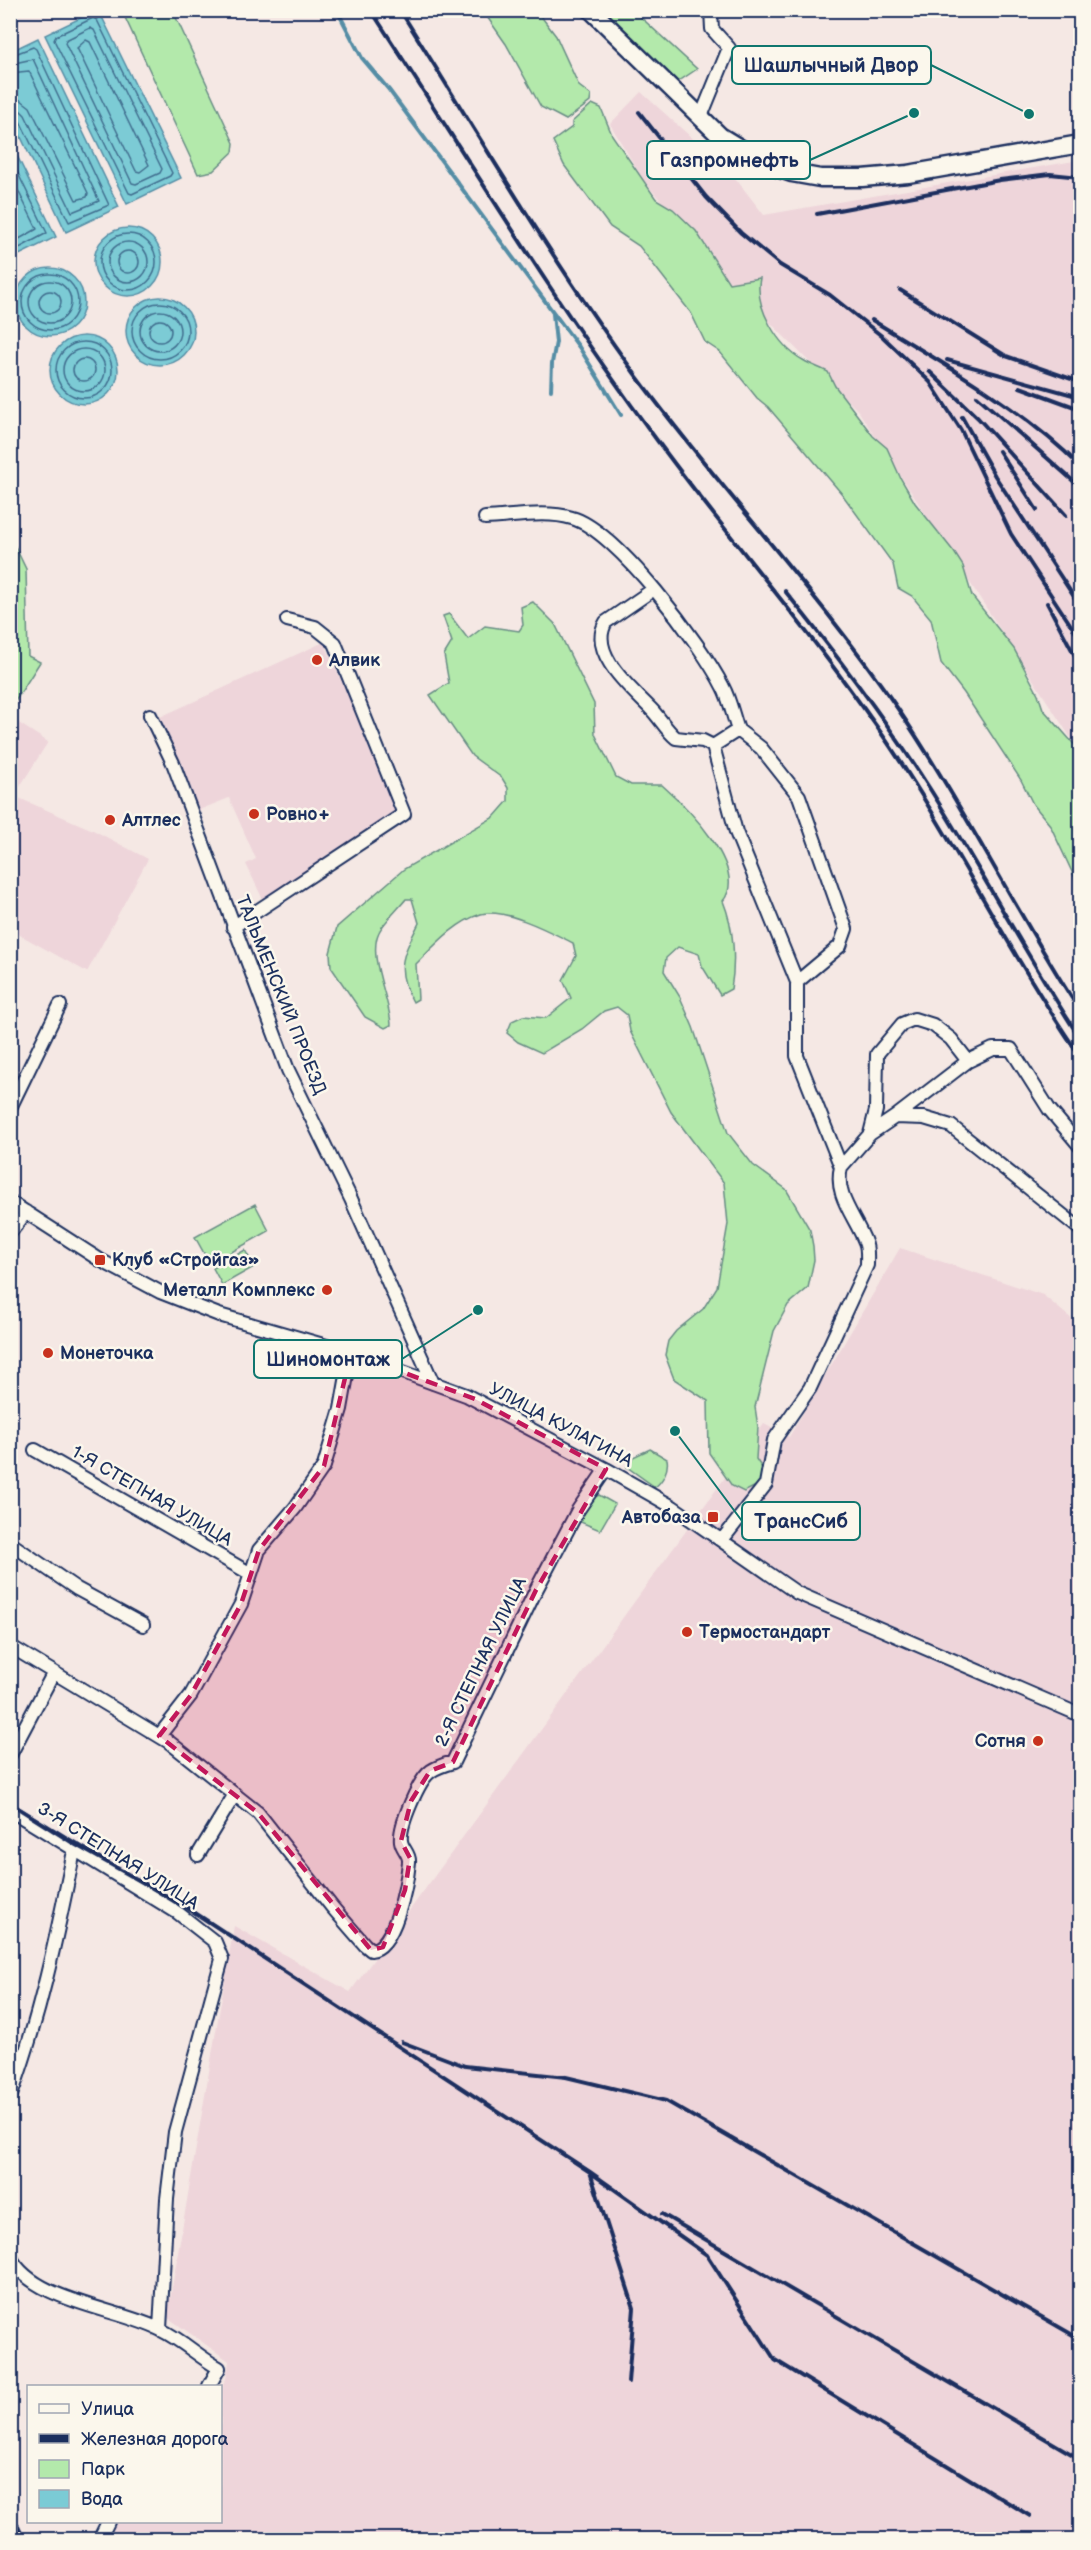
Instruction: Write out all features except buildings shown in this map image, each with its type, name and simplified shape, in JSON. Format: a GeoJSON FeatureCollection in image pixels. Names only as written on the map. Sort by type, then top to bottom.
{"type":"FeatureCollection","features":[{"type":"Feature","properties":{"kind":"main road"},"geometry":{"type":"LineString","coordinates":[[591,10],[700,119],[730,143],[766,164],[792,173],[820,178],[850,179],[908,174],[1080,144]]}},
{"type":"Feature","properties":{"kind":"street"},"geometry":{"type":"LineString","coordinates":[[700,119],[729,48],[712,29],[711,10]]}},
{"type":"Feature","properties":{"kind":"street"},"geometry":{"type":"LineString","coordinates":[[485,518],[561,515],[575,518],[616,549],[654,589],[692,638],[723,687],[738,730],[760,748],[799,796],[846,929],[840,946],[797,982]]}},
{"type":"Feature","properties":{"kind":"street"},"geometry":{"type":"LineString","coordinates":[[654,589],[606,622],[602,628],[605,651],[611,666],[676,738],[703,741],[713,746],[736,832],[797,982],[797,1056],[841,1167]]}},
{"type":"Feature","properties":{"kind":"street"},"geometry":{"type":"LineString","coordinates":[[233,927],[404,814],[336,643],[315,627],[287,620]]}},
{"type":"Feature","properties":{"kind":"street","name":"ТАЛЬМЕНСКИЙ ПРОЕЗД"},"geometry":{"type":"LineString","coordinates":[[150,715],[173,763],[288,1070],[347,1190],[433,1383]]}},
{"type":"Feature","properties":{"kind":"street"},"geometry":{"type":"LineString","coordinates":[[713,746],[738,730]]}},
{"type":"Feature","properties":{"kind":"street"},"geometry":{"type":"LineString","coordinates":[[10,1108],[60,1005]]}},
{"type":"Feature","properties":{"kind":"street"},"geometry":{"type":"LineString","coordinates":[[870,1134],[876,1110],[877,1054],[902,1024],[914,1019],[933,1025],[951,1039],[968,1061]]}},
{"type":"Feature","properties":{"kind":"street"},"geometry":{"type":"LineString","coordinates":[[722,1540],[766,1484],[774,1440],[810,1388],[867,1265],[867,1244],[844,1201],[838,1180],[841,1167],[870,1134],[968,1061],[993,1049],[1011,1049],[1049,1109],[1080,1146]]}},
{"type":"Feature","properties":{"kind":"street"},"geometry":{"type":"LineString","coordinates":[[895,1117],[924,1118],[951,1126],[1080,1229]]}},
{"type":"Feature","properties":{"kind":"street","name":"УЛИЦА КУЛАГИНА"},"geometry":{"type":"LineString","coordinates":[[10,1202],[123,1274],[160,1292],[219,1315],[351,1353],[466,1395],[606,1468],[673,1507],[797,1593],[1080,1715]]}},
{"type":"Feature","properties":{"kind":"street"},"geometry":{"type":"LineString","coordinates":[[10,1233],[26,1212]]}},
{"type":"Feature","properties":{"kind":"street"},"geometry":{"type":"LineString","coordinates":[[159,1736],[191,1695],[241,1604],[259,1550],[295,1509],[324,1466],[341,1409],[351,1353]]}},
{"type":"Feature","properties":{"kind":"street","name":"1-Я СТЕПНАЯ УЛИЦА"},"geometry":{"type":"LineString","coordinates":[[34,1450],[251,1574]]}},
{"type":"Feature","properties":{"kind":"street","name":"2-Я СТЕПНАЯ УЛИЦА"},"geometry":{"type":"LineString","coordinates":[[10,1646],[159,1736],[235,1794],[258,1813],[365,1945],[371,1950],[383,1947],[405,1890],[410,1858],[401,1841],[411,1801],[430,1771],[453,1762],[536,1590],[578,1510],[606,1468]]}},
{"type":"Feature","properties":{"kind":"street"},"geometry":{"type":"LineString","coordinates":[[10,1543],[77,1589],[143,1625]]}},
{"type":"Feature","properties":{"kind":"street"},"geometry":{"type":"LineString","coordinates":[[10,1755],[53,1674]]}},
{"type":"Feature","properties":{"kind":"street"},"geometry":{"type":"LineString","coordinates":[[198,1856],[235,1794]]}},
{"type":"Feature","properties":{"kind":"street","name":"3-Я СТЕПНАЯ УЛИЦА"},"geometry":{"type":"LineString","coordinates":[[10,1810],[178,1913],[215,1942],[222,1959],[175,2132],[167,2199],[159,2329]]}},
{"type":"Feature","properties":{"kind":"street"},"geometry":{"type":"LineString","coordinates":[[10,2097],[35,2027],[54,1950],[74,1851]]}},
{"type":"Feature","properties":{"kind":"street"},"geometry":{"type":"LineString","coordinates":[[10,2256],[18,2271],[63,2296],[159,2329],[219,2368],[210,2385]]}},
{"type":"Feature","properties":{"kind":"street"},"geometry":{"type":"LineString","coordinates":[[99,2540],[108,2523]]}},
{"type":"Feature","properties":{"kind":"highlighted area"},"geometry":{"type":"Polygon","coordinates":[[[351,1353],[475,1399],[606,1469],[536,1590],[453,1762],[430,1771],[411,1801],[401,1841],[410,1858],[405,1890],[383,1947],[371,1950],[258,1813],[159,1736],[191,1695],[241,1604],[259,1550],[324,1466],[351,1353]]]}},
{"type":"Feature","properties":{"kind":"shaded area"},"geometry":{"type":"Polygon","coordinates":[[[641,92],[732,174],[764,215],[1080,160],[1080,752],[859,412],[729,281],[644,181],[610,124],[641,92]]]}},
{"type":"Feature","properties":{"kind":"shaded area"},"geometry":{"type":"Polygon","coordinates":[[[324,642],[400,811],[265,904],[246,864],[256,859],[229,798],[199,810],[160,717],[324,642]]]}},
{"type":"Feature","properties":{"kind":"shaded area"},"geometry":{"type":"Polygon","coordinates":[[[11,718],[48,742],[14,796],[93,830],[148,859],[87,972],[11,930],[11,718]]]}},
{"type":"Feature","properties":{"kind":"shaded area"},"geometry":{"type":"Polygon","coordinates":[[[900,1248],[1043,1295],[1080,1326],[1080,2539],[108,2540],[116,2523],[222,2523],[222,2385],[226,2379],[229,2361],[167,2317],[234,1926],[350,1992],[764,1424],[789,1437],[900,1248]]]}},
{"type":"Feature","properties":{"kind":"green space"},"geometry":{"type":"Polygon","coordinates":[[[122,11],[173,11],[234,143],[233,152],[213,171],[198,174],[122,11]]]}},
{"type":"Feature","properties":{"kind":"green space"},"geometry":{"type":"Polygon","coordinates":[[[483,11],[537,11],[556,36],[579,86],[591,95],[590,102],[566,120],[541,107],[506,44],[483,11]]]}},
{"type":"Feature","properties":{"kind":"green space"},"geometry":{"type":"Polygon","coordinates":[[[604,11],[634,11],[697,69],[676,83],[604,11]]]}},
{"type":"Feature","properties":{"kind":"green space"},"geometry":{"type":"Polygon","coordinates":[[[592,104],[601,108],[612,135],[656,199],[673,209],[696,231],[729,283],[760,278],[759,289],[764,313],[776,335],[793,354],[828,372],[835,386],[873,436],[887,448],[915,503],[963,566],[972,596],[1014,649],[1038,694],[1043,709],[1080,751],[1080,889],[1050,825],[1033,804],[1021,780],[964,693],[941,663],[931,619],[912,596],[898,588],[893,564],[842,494],[768,407],[757,398],[720,352],[705,342],[691,313],[639,246],[610,227],[564,165],[553,141],[572,127],[572,122],[592,104]]]}},
{"type":"Feature","properties":{"kind":"green space"},"geometry":{"type":"Polygon","coordinates":[[[11,538],[26,569],[28,656],[40,662],[11,708],[11,538]]]}},
{"type":"Feature","properties":{"kind":"green space"},"geometry":{"type":"Polygon","coordinates":[[[533,602],[555,624],[594,704],[595,734],[616,777],[631,785],[662,785],[699,822],[721,855],[728,872],[729,887],[723,901],[730,922],[733,944],[731,989],[720,995],[702,966],[699,954],[678,947],[666,958],[664,971],[680,997],[693,1027],[728,1133],[753,1165],[786,1189],[810,1230],[814,1260],[808,1288],[788,1305],[774,1331],[755,1407],[758,1427],[756,1459],[764,1471],[758,1485],[744,1492],[732,1486],[709,1453],[708,1401],[674,1379],[665,1355],[668,1341],[676,1331],[703,1309],[717,1287],[728,1224],[724,1183],[671,1112],[630,1031],[627,1015],[617,1007],[604,1011],[582,1029],[542,1053],[518,1042],[507,1033],[512,1021],[523,1016],[546,1018],[571,998],[563,980],[576,956],[573,943],[541,927],[503,914],[481,914],[454,929],[416,964],[418,999],[413,1002],[402,970],[405,953],[419,923],[412,899],[406,899],[381,928],[376,942],[377,965],[390,1014],[391,1025],[385,1028],[365,1017],[331,967],[330,953],[337,927],[404,869],[494,817],[508,801],[508,788],[502,778],[472,756],[430,695],[449,683],[444,655],[452,642],[443,616],[449,614],[468,639],[485,626],[519,631],[523,625],[521,607],[533,602]]]}},
{"type":"Feature","properties":{"kind":"green space"},"geometry":{"type":"Polygon","coordinates":[[[255,1204],[269,1231],[210,1264],[195,1237],[255,1204]]]}},
{"type":"Feature","properties":{"kind":"green space"},"geometry":{"type":"Polygon","coordinates":[[[245,1250],[254,1267],[222,1285],[213,1268],[245,1250]]]}},
{"type":"Feature","properties":{"kind":"green space"},"geometry":{"type":"Polygon","coordinates":[[[650,1449],[667,1459],[665,1474],[655,1487],[627,1467],[633,1457],[650,1449]]]}},
{"type":"Feature","properties":{"kind":"green space"},"geometry":{"type":"Polygon","coordinates":[[[599,1495],[615,1504],[600,1530],[578,1521],[593,1498],[599,1495]]]}},
{"type":"Feature","properties":{"kind":"water"},"geometry":{"type":"Polygon","coordinates":[[[99,11],[181,178],[127,204],[45,35],[99,11]]]}},
{"type":"Feature","properties":{"kind":"water"},"geometry":{"type":"Polygon","coordinates":[[[38,38],[119,207],[66,232],[11,116],[11,51],[38,38]]]}},
{"type":"Feature","properties":{"kind":"water"},"geometry":{"type":"Polygon","coordinates":[[[11,143],[56,237],[10,259],[11,143]]]}},
{"type":"Feature","properties":{"kind":"water"},"geometry":{"type":"Polygon","coordinates":[[[128,228],[141,231],[152,238],[159,249],[162,262],[159,275],[152,286],[141,293],[128,296],[115,293],[104,286],[97,275],[94,262],[97,249],[104,238],[115,231],[128,228]]]}},
{"type":"Feature","properties":{"kind":"water"},"geometry":{"type":"Polygon","coordinates":[[[50,268],[63,271],[74,278],[81,289],[84,302],[81,315],[74,326],[63,333],[50,336],[37,333],[26,326],[19,315],[16,302],[19,289],[26,278],[37,271],[50,268]]]}},
{"type":"Feature","properties":{"kind":"water"},"geometry":{"type":"Polygon","coordinates":[[[160,297],[173,300],[184,307],[191,318],[194,331],[191,344],[184,355],[173,362],[160,365],[147,362],[136,355],[129,344],[126,331],[129,318],[136,307],[147,300],[160,297]]]}},
{"type":"Feature","properties":{"kind":"water"},"geometry":{"type":"Polygon","coordinates":[[[84,336],[97,339],[108,346],[115,357],[118,370],[115,383],[108,394],[97,401],[84,404],[71,401],[60,394],[53,383],[50,370],[53,357],[60,346],[71,339],[84,336]]]}},
{"type":"Feature","properties":{"kind":"waterway"},"geometry":{"type":"LineString","coordinates":[[337,10],[362,58],[389,90],[579,347],[621,415]]}},
{"type":"Feature","properties":{"kind":"waterway"},"geometry":{"type":"LineString","coordinates":[[551,390],[552,363],[556,342],[553,314]]}},
{"type":"Feature","properties":{"kind":"railway"},"geometry":{"type":"LineString","coordinates":[[371,10],[546,281],[618,387],[877,727],[930,808],[1028,975],[1080,1056]]}},
{"type":"Feature","properties":{"kind":"railway"},"geometry":{"type":"LineString","coordinates":[[400,10],[544,240],[635,374],[700,458],[835,623],[898,709],[945,783],[1080,1011]]}},
{"type":"Feature","properties":{"kind":"railway"},"geometry":{"type":"LineString","coordinates":[[639,112],[706,197],[741,233],[780,265],[830,295],[883,337],[930,382],[961,430],[1011,534],[1080,639]]}},
{"type":"Feature","properties":{"kind":"railway"},"geometry":{"type":"LineString","coordinates":[[817,214],[1000,180],[1050,174],[1080,177]]}},
{"type":"Feature","properties":{"kind":"railway"},"geometry":{"type":"LineString","coordinates":[[900,290],[1006,356],[1080,382]]}},
{"type":"Feature","properties":{"kind":"railway"},"geometry":{"type":"LineString","coordinates":[[872,320],[1007,405],[1080,466]]}},
{"type":"Feature","properties":{"kind":"railway"},"geometry":{"type":"LineString","coordinates":[[947,360],[1080,397]]}},
{"type":"Feature","properties":{"kind":"railway"},"geometry":{"type":"LineString","coordinates":[[929,371],[978,418],[1066,515]]}},
{"type":"Feature","properties":{"kind":"railway"},"geometry":{"type":"LineString","coordinates":[[1020,387],[1080,409]]}},
{"type":"Feature","properties":{"kind":"railway"},"geometry":{"type":"LineString","coordinates":[[977,396],[1080,487]]}},
{"type":"Feature","properties":{"kind":"railway"},"geometry":{"type":"LineString","coordinates":[[962,417],[995,476],[1080,606]]}},
{"type":"Feature","properties":{"kind":"railway"},"geometry":{"type":"LineString","coordinates":[[999,451],[1037,510]]}},
{"type":"Feature","properties":{"kind":"railway"},"geometry":{"type":"LineString","coordinates":[[785,591],[861,688],[913,763],[1080,1038]]}},
{"type":"Feature","properties":{"kind":"railway"},"geometry":{"type":"LineString","coordinates":[[1047,603],[1080,665]]}},
{"type":"Feature","properties":{"kind":"railway"},"geometry":{"type":"LineString","coordinates":[[10,1803],[76,1845],[183,1905],[590,2172],[707,2255],[775,2360],[1030,2516]]}},
{"type":"Feature","properties":{"kind":"railway"},"geometry":{"type":"LineString","coordinates":[[402,2042],[465,2066],[566,2077],[666,2101],[1080,2339]]}},
{"type":"Feature","properties":{"kind":"railway"},"geometry":{"type":"LineString","coordinates":[[590,2172],[634,2308],[628,2382]]}},
{"type":"Feature","properties":{"kind":"railway"},"geometry":{"type":"LineString","coordinates":[[662,2214],[1080,2459]]}},
{"type":"Feature","properties":{"kind":"railway"},"geometry":{"type":"LineString","coordinates":[[10,2508],[24,2540]]}},
{"type":"Feature","properties":{"kind":"place","name":"Газпромнефть"},"geometry":{"type":"Point","coordinates":[914,113]}},
{"type":"Feature","properties":{"kind":"place","name":"Шашлычный Двор"},"geometry":{"type":"Point","coordinates":[1029,114]}},
{"type":"Feature","properties":{"kind":"place","name":"Алвик"},"geometry":{"type":"Point","coordinates":[317,660]}},
{"type":"Feature","properties":{"kind":"place","name":"Ровно+"},"geometry":{"type":"Point","coordinates":[254,814]}},
{"type":"Feature","properties":{"kind":"place","name":"Алтлес"},"geometry":{"type":"Point","coordinates":[110,820]}},
{"type":"Feature","properties":{"kind":"place","name":"Клуб «Стройгаз»"},"geometry":{"type":"Point","coordinates":[100,1260]}},
{"type":"Feature","properties":{"kind":"place","name":"Металл Комплекс"},"geometry":{"type":"Point","coordinates":[327,1290]}},
{"type":"Feature","properties":{"kind":"place","name":"Шиномонтаж"},"geometry":{"type":"Point","coordinates":[478,1310]}},
{"type":"Feature","properties":{"kind":"place","name":"Монеточка"},"geometry":{"type":"Point","coordinates":[48,1353]}},
{"type":"Feature","properties":{"kind":"place","name":"ТрансСиб"},"geometry":{"type":"Point","coordinates":[675,1431]}},
{"type":"Feature","properties":{"kind":"place","name":"Автобаза"},"geometry":{"type":"Point","coordinates":[713,1517]}},
{"type":"Feature","properties":{"kind":"place","name":"Термостандарт"},"geometry":{"type":"Point","coordinates":[687,1632]}},
{"type":"Feature","properties":{"kind":"place","name":"Сотня"},"geometry":{"type":"Point","coordinates":[1038,1741]}}]}
